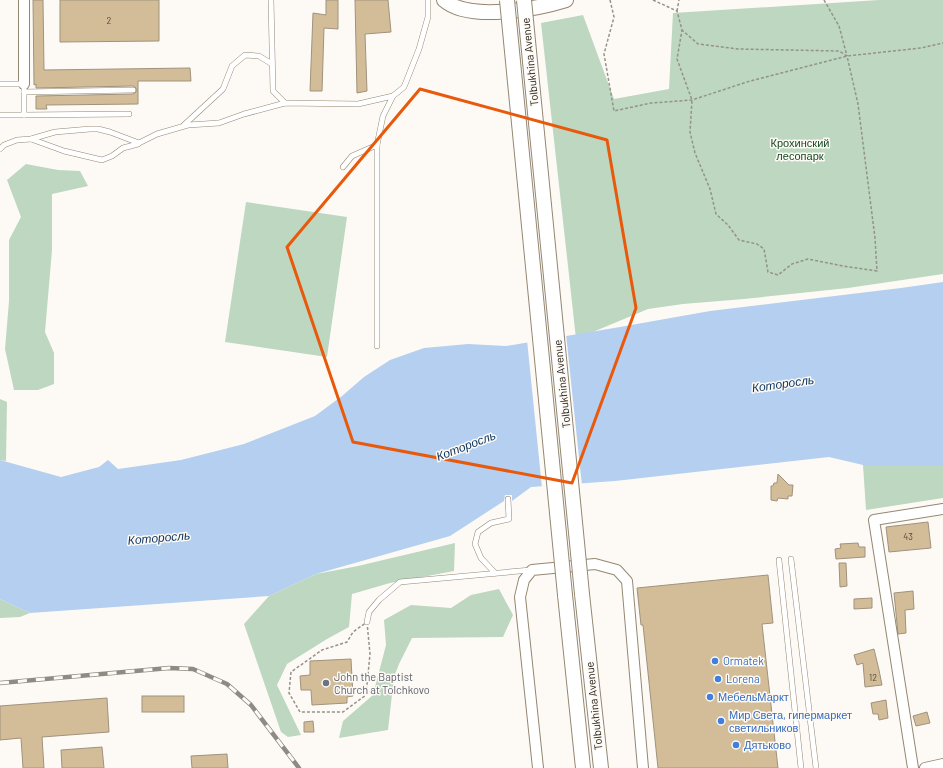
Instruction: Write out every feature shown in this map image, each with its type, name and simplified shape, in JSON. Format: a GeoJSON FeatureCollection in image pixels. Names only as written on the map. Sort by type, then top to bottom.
{"type":"FeatureCollection","features":[{"type":"Feature","properties":{"kind":"main road"},"geometry":{"type":"LineString","coordinates":[[444,0],[447,3],[462,9],[479,12],[506,12],[539,8],[566,0]]}},
{"type":"Feature","properties":{"kind":"main road","name":"Tolbukhina Avenue"},"geometry":{"type":"LineString","coordinates":[[507,0],[583,768]]}},
{"type":"Feature","properties":{"kind":"main road","name":"Tolbukhina Avenue"},"geometry":{"type":"LineString","coordinates":[[524,0],[582,594],[601,768]]}},
{"type":"Feature","properties":{"kind":"street"},"geometry":{"type":"LineString","coordinates":[[24,0],[24,88]]}},
{"type":"Feature","properties":{"kind":"street"},"geometry":{"type":"LineString","coordinates":[[913,768],[874,520],[943,509]]}},
{"type":"Feature","properties":{"kind":"street"},"geometry":{"type":"LineString","coordinates":[[538,768],[520,596],[524,580],[532,570],[595,564],[617,570],[627,581],[643,768]]}},
{"type":"Feature","properties":{"kind":"street"},"geometry":{"type":"LineString","coordinates":[[925,768],[943,764]]}},
{"type":"Feature","properties":{"kind":"lane"},"geometry":{"type":"LineString","coordinates":[[271,0],[273,91],[284,103]]}},
{"type":"Feature","properties":{"kind":"lane"},"geometry":{"type":"LineString","coordinates":[[377,346],[377,146],[383,116],[393,96],[404,87],[419,49],[428,17],[428,0]]}},
{"type":"Feature","properties":{"kind":"lane"},"geometry":{"type":"LineString","coordinates":[[183,126],[223,89],[232,66],[245,55],[259,56],[272,64]]}},
{"type":"Feature","properties":{"kind":"lane"},"geometry":{"type":"LineString","coordinates":[[0,84],[24,88],[133,90]]}},
{"type":"Feature","properties":{"kind":"lane"},"geometry":{"type":"LineString","coordinates":[[24,88],[24,115]]}},
{"type":"Feature","properties":{"kind":"lane"},"geometry":{"type":"LineString","coordinates":[[31,139],[64,151],[102,160],[112,156],[123,148],[139,144],[157,134],[188,125],[219,124],[244,114],[284,103],[358,104],[393,96]]}},
{"type":"Feature","properties":{"kind":"lane"},"geometry":{"type":"LineString","coordinates":[[0,115],[129,114]]}},
{"type":"Feature","properties":{"kind":"lane"},"geometry":{"type":"LineString","coordinates":[[0,149],[4,145],[16,140],[31,139],[54,132],[98,129],[110,132],[139,144]]}},
{"type":"Feature","properties":{"kind":"lane"},"geometry":{"type":"LineString","coordinates":[[343,167],[352,156],[377,146]]}},
{"type":"Feature","properties":{"kind":"lane"},"geometry":{"type":"LineString","coordinates":[[495,573],[481,558],[475,544],[478,532],[491,524],[508,519],[508,499]]}},
{"type":"Feature","properties":{"kind":"lane"},"geometry":{"type":"LineString","coordinates":[[791,558],[816,768]]}},
{"type":"Feature","properties":{"kind":"lane"},"geometry":{"type":"LineString","coordinates":[[779,560],[801,768]]}},
{"type":"Feature","properties":{"kind":"lane"},"geometry":{"type":"LineString","coordinates":[[367,622],[369,612],[379,600],[400,582],[532,570]]}},
{"type":"Feature","properties":{"kind":"path"},"geometry":{"type":"LineString","coordinates":[[610,0],[614,18],[604,54],[614,111],[651,103],[692,100],[750,81],[847,56],[921,48],[943,43]]}},
{"type":"Feature","properties":{"kind":"path"},"geometry":{"type":"LineString","coordinates":[[653,0],[677,11]]}},
{"type":"Feature","properties":{"kind":"path"},"geometry":{"type":"LineString","coordinates":[[679,0],[677,11],[682,30],[677,59],[692,100],[690,132],[695,153],[710,189],[716,214],[728,225],[738,240],[757,244],[764,248],[768,272],[778,275],[792,264],[808,259],[877,271],[875,238],[858,104],[839,26],[824,0]]}},
{"type":"Feature","properties":{"kind":"path"},"geometry":{"type":"LineString","coordinates":[[682,30],[698,44],[738,48],[839,50],[847,56]]}},
{"type":"Feature","properties":{"kind":"path"},"geometry":{"type":"LineString","coordinates":[[367,622],[370,654],[366,695],[343,712],[300,712],[289,693],[290,672],[322,650],[347,642],[353,632],[367,622]]}},
{"type":"Feature","properties":{"kind":"highlighted area"},"geometry":{"type":"Polygon","coordinates":[[[420,89],[607,140],[636,308],[572,483],[353,442],[287,247],[420,89]]]}},
{"type":"Feature","properties":{"kind":"green space","name":"Крохинский лесопарк"},"geometry":{"type":"Polygon","coordinates":[[[879,0],[943,0],[943,274],[848,288],[683,304],[648,309],[576,339],[541,23],[583,15],[614,99],[669,89],[673,13],[879,0]]]}},
{"type":"Feature","properties":{"kind":"green space"},"geometry":{"type":"Polygon","coordinates":[[[26,164],[58,170],[80,171],[88,186],[52,194],[52,250],[45,332],[54,353],[54,384],[38,390],[14,390],[5,349],[9,301],[9,240],[21,217],[7,180],[26,164]]]}},
{"type":"Feature","properties":{"kind":"green space"},"geometry":{"type":"Polygon","coordinates":[[[246,202],[347,217],[327,357],[225,342],[246,202]]]}},
{"type":"Feature","properties":{"kind":"green space"},"geometry":{"type":"Polygon","coordinates":[[[0,399],[7,402],[6,461],[0,460],[0,399]]]}},
{"type":"Feature","properties":{"kind":"green space"},"geometry":{"type":"Polygon","coordinates":[[[863,465],[943,465],[943,498],[866,510],[863,465]]]}},
{"type":"Feature","properties":{"kind":"green space"},"geometry":{"type":"Polygon","coordinates":[[[455,543],[454,571],[390,583],[352,594],[349,627],[287,664],[277,685],[301,735],[288,737],[281,732],[244,624],[269,596],[316,574],[358,566],[455,543]]]}},
{"type":"Feature","properties":{"kind":"green space"},"geometry":{"type":"Polygon","coordinates":[[[499,589],[513,615],[503,637],[412,638],[394,677],[388,730],[339,738],[343,721],[373,695],[386,645],[384,620],[411,605],[451,608],[471,595],[499,589]]]}},
{"type":"Feature","properties":{"kind":"green space"},"geometry":{"type":"Polygon","coordinates":[[[0,599],[30,613],[20,617],[0,618],[0,599]]]}},
{"type":"Feature","properties":{"kind":"water","name":"Которосль"},"geometry":{"type":"Polygon","coordinates":[[[943,282],[943,465],[863,465],[829,457],[615,481],[531,487],[512,501],[512,495],[505,495],[504,501],[450,536],[316,574],[269,596],[30,613],[0,599],[0,460],[61,477],[99,467],[108,460],[118,469],[181,460],[244,444],[315,416],[364,377],[390,360],[424,348],[468,344],[506,346],[710,311],[943,282]]]}},
{"type":"Feature","properties":{"kind":"pier"},"geometry":{"type":"Polygon","coordinates":[[[566,334],[582,486],[542,488],[527,340],[566,334]]]}},
{"type":"Feature","properties":{"kind":"building"},"geometry":{"type":"Polygon","coordinates":[[[33,0],[43,0],[44,70],[190,68],[191,81],[138,81],[138,104],[46,105],[47,109],[36,109],[36,96],[133,94],[137,90],[133,86],[36,88],[36,84],[34,85],[33,0]]]}},
{"type":"Feature","properties":{"kind":"building"},"geometry":{"type":"Polygon","coordinates":[[[60,0],[159,0],[159,41],[60,42],[60,0]]]}},
{"type":"Feature","properties":{"kind":"building"},"geometry":{"type":"Polygon","coordinates":[[[326,0],[338,0],[338,29],[324,28],[322,91],[310,91],[313,13],[326,15],[326,0]]]}},
{"type":"Feature","properties":{"kind":"building"},"geometry":{"type":"Polygon","coordinates":[[[355,0],[388,0],[391,32],[365,34],[367,91],[357,93],[355,0]]]}},
{"type":"Feature","properties":{"kind":"building"},"geometry":{"type":"Polygon","coordinates":[[[778,474],[789,485],[793,485],[792,496],[788,496],[788,499],[778,498],[777,501],[771,500],[771,486],[773,486],[774,483],[777,483],[778,474]]]}},
{"type":"Feature","properties":{"kind":"building"},"geometry":{"type":"Polygon","coordinates":[[[928,522],[931,548],[889,552],[886,527],[928,522]]]}},
{"type":"Feature","properties":{"kind":"building"},"geometry":{"type":"Polygon","coordinates":[[[858,543],[859,547],[865,547],[865,557],[836,559],[835,549],[841,548],[840,544],[858,543]]]}},
{"type":"Feature","properties":{"kind":"building"},"geometry":{"type":"Polygon","coordinates":[[[839,563],[846,563],[847,586],[840,587],[839,563]]]}},
{"type":"Feature","properties":{"kind":"building","name":"МебельМаркт"},"geometry":{"type":"Polygon","coordinates":[[[768,575],[773,623],[762,624],[778,768],[658,768],[643,625],[641,625],[637,588],[768,575]]]}},
{"type":"Feature","properties":{"kind":"building"},"geometry":{"type":"Polygon","coordinates":[[[913,591],[914,609],[905,610],[906,633],[898,634],[894,593],[913,591]]]}},
{"type":"Feature","properties":{"kind":"building"},"geometry":{"type":"Polygon","coordinates":[[[872,598],[872,608],[854,609],[854,599],[872,598]]]}},
{"type":"Feature","properties":{"kind":"building"},"geometry":{"type":"Polygon","coordinates":[[[874,649],[882,685],[865,687],[863,663],[857,665],[854,655],[874,649]]]}},
{"type":"Feature","properties":{"kind":"building","name":"John the Baptist Church at Tolchkovo"},"geometry":{"type":"Polygon","coordinates":[[[351,659],[353,696],[347,697],[347,703],[312,705],[311,690],[301,690],[300,676],[310,675],[310,661],[351,659]]]}},
{"type":"Feature","properties":{"kind":"building"},"geometry":{"type":"Polygon","coordinates":[[[142,696],[184,696],[184,712],[142,712],[142,696]]]}},
{"type":"Feature","properties":{"kind":"building"},"geometry":{"type":"Polygon","coordinates":[[[107,698],[109,732],[42,737],[44,768],[23,768],[21,738],[0,740],[0,706],[107,698]]]}},
{"type":"Feature","properties":{"kind":"building"},"geometry":{"type":"Polygon","coordinates":[[[886,700],[888,718],[879,720],[878,714],[873,714],[871,703],[886,700]]]}},
{"type":"Feature","properties":{"kind":"building"},"geometry":{"type":"Polygon","coordinates":[[[927,712],[930,723],[916,726],[913,716],[927,712]]]}},
{"type":"Feature","properties":{"kind":"building"},"geometry":{"type":"Polygon","coordinates":[[[313,721],[314,732],[304,732],[304,722],[313,721]]]}},
{"type":"Feature","properties":{"kind":"building"},"geometry":{"type":"Polygon","coordinates":[[[102,747],[104,768],[62,768],[61,750],[102,747]]]}},
{"type":"Feature","properties":{"kind":"building"},"geometry":{"type":"Polygon","coordinates":[[[227,754],[228,768],[192,768],[191,756],[227,754]]]}},
{"type":"Feature","properties":{"kind":"railway"},"geometry":{"type":"LineString","coordinates":[[0,683],[169,668],[193,669],[227,684],[251,705],[299,768]]}},
{"type":"Feature","properties":{"kind":"place","name":"Ormatek"},"geometry":{"type":"Point","coordinates":[715,661]}},
{"type":"Feature","properties":{"kind":"place","name":"Lorena"},"geometry":{"type":"Point","coordinates":[718,679]}},
{"type":"Feature","properties":{"kind":"place","name":"John the Baptist Church at Tolchkovo"},"geometry":{"type":"Point","coordinates":[326,683]}},
{"type":"Feature","properties":{"kind":"place","name":"МебельМаркт"},"geometry":{"type":"Point","coordinates":[710,697]}},
{"type":"Feature","properties":{"kind":"place","name":"Мир Света, гипермаркет светильников"},"geometry":{"type":"Point","coordinates":[721,721]}},
{"type":"Feature","properties":{"kind":"place","name":"Дятьково"},"geometry":{"type":"Point","coordinates":[736,745]}}]}
